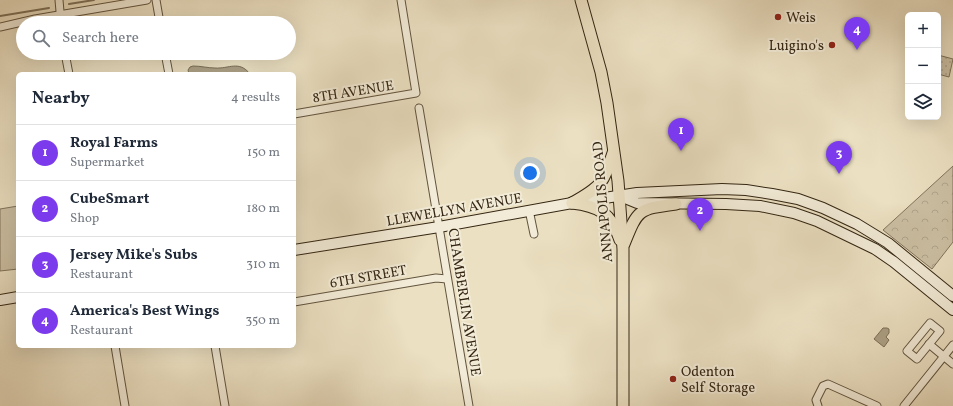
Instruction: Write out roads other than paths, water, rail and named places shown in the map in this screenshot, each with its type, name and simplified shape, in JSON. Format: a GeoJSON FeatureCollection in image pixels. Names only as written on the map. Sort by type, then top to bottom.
{"type":"FeatureCollection","features":[{"type":"Feature","properties":{"kind":"main road","name":"ANNAPOLIS ROAD"},"geometry":{"type":"LineString","coordinates":[[581,0],[601,72],[607,103],[620,196],[623,249],[623,406]]}},
{"type":"Feature","properties":{"kind":"main road"},"geometry":{"type":"LineString","coordinates":[[572,203],[598,187],[607,172],[614,151]]}},
{"type":"Feature","properties":{"kind":"main road"},"geometry":{"type":"LineString","coordinates":[[572,203],[587,204],[598,208],[605,214],[612,221],[623,249]]}},
{"type":"Feature","properties":{"kind":"main road"},"geometry":{"type":"LineString","coordinates":[[623,249],[633,223],[641,212],[654,207],[676,204]]}},
{"type":"Feature","properties":{"kind":"street"},"geometry":{"type":"LineString","coordinates":[[59,0],[60,15]]}},
{"type":"Feature","properties":{"kind":"street"},"geometry":{"type":"LineString","coordinates":[[55,16],[147,0]]}},
{"type":"Feature","properties":{"kind":"street"},"geometry":{"type":"LineString","coordinates":[[156,0],[159,16]]}},
{"type":"Feature","properties":{"kind":"street","name":"8TH AVENUE"},"geometry":{"type":"LineString","coordinates":[[296,114],[416,93],[401,0]]}},
{"type":"Feature","properties":{"kind":"street"},"geometry":{"type":"LineString","coordinates":[[0,26],[16,23]]}},
{"type":"Feature","properties":{"kind":"street"},"geometry":{"type":"LineString","coordinates":[[66,60],[68,72]]}},
{"type":"Feature","properties":{"kind":"street"},"geometry":{"type":"LineString","coordinates":[[166,60],[169,72]]}},
{"type":"Feature","properties":{"kind":"street","name":"CHAMBERLIN AVENUE"},"geometry":{"type":"LineString","coordinates":[[419,108],[469,406]]}},
{"type":"Feature","properties":{"kind":"street","name":"LLEWELLYN AVENUE"},"geometry":{"type":"LineString","coordinates":[[296,250],[637,193],[722,189],[766,193],[798,200],[840,215],[873,233],[953,296]]}},
{"type":"Feature","properties":{"kind":"street"},"geometry":{"type":"LineString","coordinates":[[620,196],[637,203],[760,206],[794,213],[817,221],[875,249],[894,262],[953,310]]}},
{"type":"Feature","properties":{"kind":"street"},"geometry":{"type":"LineString","coordinates":[[529,210],[534,234]]}},
{"type":"Feature","properties":{"kind":"street","name":"6TH STREET"},"geometry":{"type":"LineString","coordinates":[[296,302],[436,278],[447,279]]}},
{"type":"Feature","properties":{"kind":"street"},"geometry":{"type":"LineString","coordinates":[[0,300],[16,297]]}},
{"type":"Feature","properties":{"kind":"street"},"geometry":{"type":"LineString","coordinates":[[930,323],[940,331],[929,344],[916,359],[907,351],[930,323]]}},
{"type":"Feature","properties":{"kind":"street"},"geometry":{"type":"LineString","coordinates":[[929,344],[953,364]]}},
{"type":"Feature","properties":{"kind":"street"},"geometry":{"type":"LineString","coordinates":[[904,406],[953,345]]}},
{"type":"Feature","properties":{"kind":"street"},"geometry":{"type":"LineString","coordinates":[[115,348],[124,406]]}},
{"type":"Feature","properties":{"kind":"street"},"geometry":{"type":"LineString","coordinates":[[215,348],[225,406]]}},
{"type":"Feature","properties":{"kind":"street"},"geometry":{"type":"LineString","coordinates":[[818,406],[816,400],[819,393],[823,386],[828,384],[877,406]]}},
{"type":"Feature","properties":{"kind":"waterway"},"geometry":{"type":"LineString","coordinates":[[69,4],[94,0]]}},
{"type":"Feature","properties":{"kind":"waterway"},"geometry":{"type":"LineString","coordinates":[[0,16],[49,8]]}},
{"type":"Feature","properties":{"kind":"place","name":"Weis"},"geometry":{"type":"Point","coordinates":[778,17]}},
{"type":"Feature","properties":{"kind":"place","name":"Luigino's"},"geometry":{"type":"Point","coordinates":[832,45]}},
{"type":"Feature","properties":{"kind":"place","name":"America's Best Wings"},"geometry":{"type":"Point","coordinates":[857,50]}},
{"type":"Feature","properties":{"kind":"place","name":"Royal Farms"},"geometry":{"type":"Point","coordinates":[681,151]}},
{"type":"Feature","properties":{"kind":"place","name":"Jersey Mike's Subs"},"geometry":{"type":"Point","coordinates":[839,174]}},
{"type":"Feature","properties":{"kind":"place","name":"CubeSmart"},"geometry":{"type":"Point","coordinates":[700,231]}},
{"type":"Feature","properties":{"kind":"place","name":"Odenton Self Storage"},"geometry":{"type":"Point","coordinates":[673,379]}}]}
